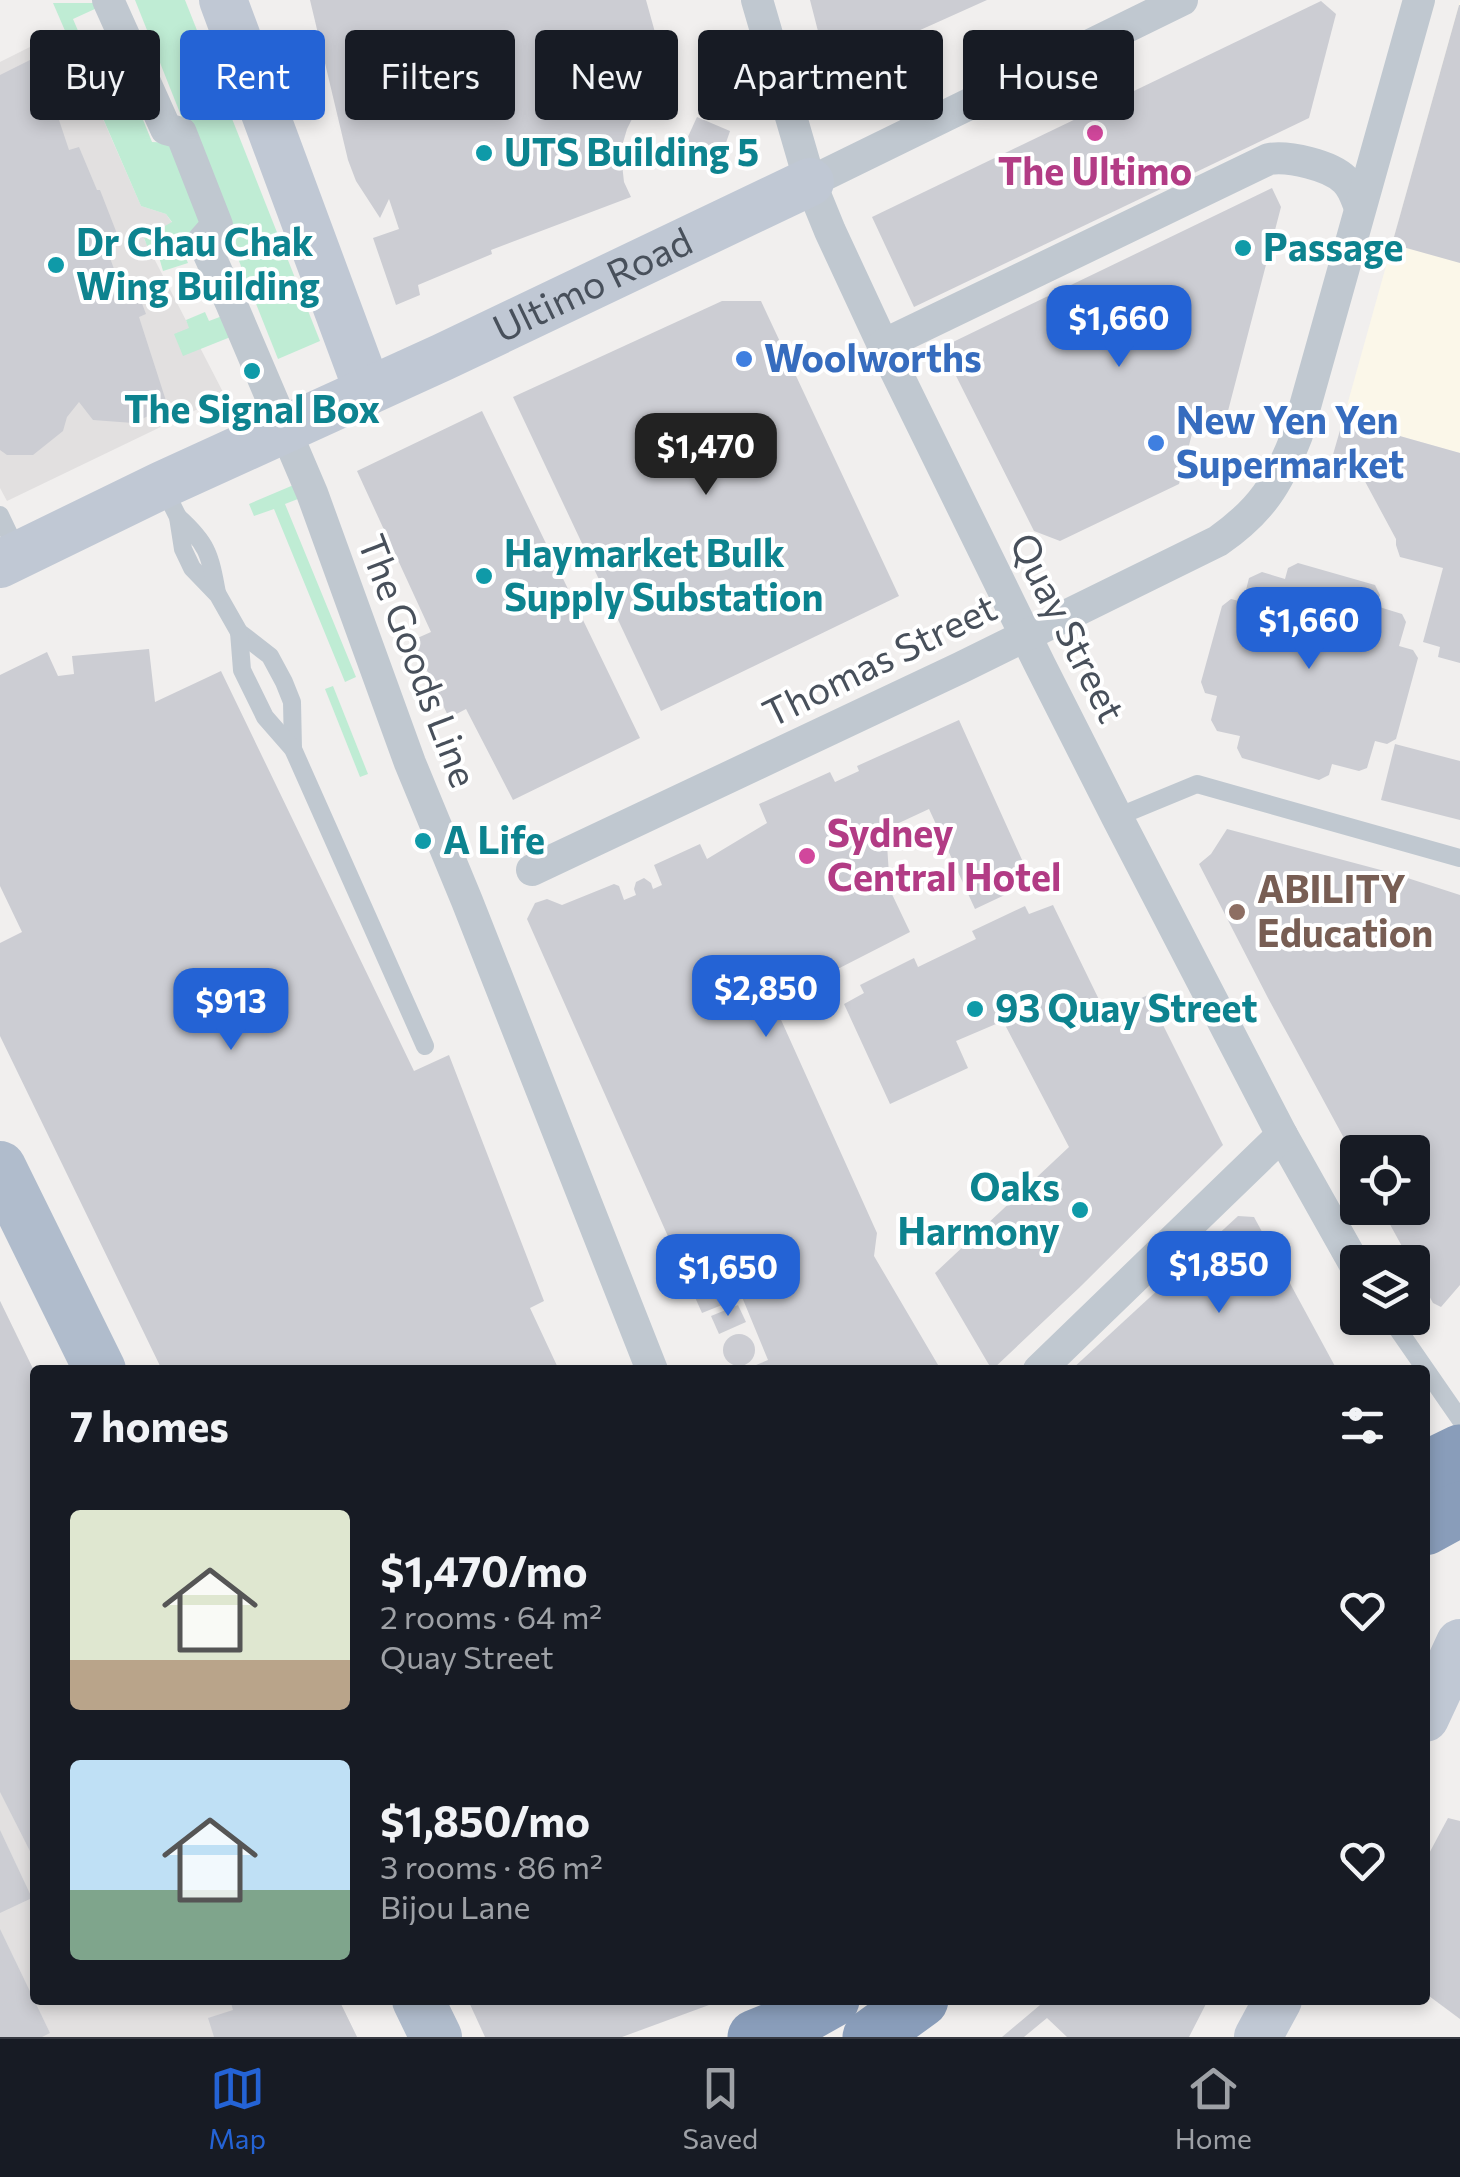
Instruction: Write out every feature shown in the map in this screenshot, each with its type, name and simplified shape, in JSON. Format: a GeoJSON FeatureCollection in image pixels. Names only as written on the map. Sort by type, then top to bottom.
{"type":"FeatureCollection","features":[{"type":"Feature","properties":{"kind":"highway"},"geometry":{"type":"LineString","coordinates":[[1430,1467],[1460,1452]]}},
{"type":"Feature","properties":{"kind":"highway"},"geometry":{"type":"LineString","coordinates":[[1430,1525],[1460,1509]]}},
{"type":"Feature","properties":{"kind":"highway"},"geometry":{"type":"LineString","coordinates":[[755,2037],[823,2005]]}},
{"type":"Feature","properties":{"kind":"highway"},"geometry":{"type":"LineString","coordinates":[[870,2037],[914,2005]]}},
{"type":"Feature","properties":{"kind":"main road"},"geometry":{"type":"LineString","coordinates":[[0,1167],[98,1365]]}},
{"type":"Feature","properties":{"kind":"main road"},"geometry":{"type":"LineString","coordinates":[[420,2005],[436,2037]]}},
{"type":"Feature","properties":{"kind":"street","name":"The Goods Line"},"geometry":{"type":"LineString","coordinates":[[108,0],[166,130],[181,133],[217,225],[203,240],[312,493],[410,763],[650,1365]]}},
{"type":"Feature","properties":{"kind":"street"},"geometry":{"type":"LineString","coordinates":[[223,0],[368,391]]}},
{"type":"Feature","properties":{"kind":"street","name":"Quay Street"},"geometry":{"type":"LineString","coordinates":[[757,0],[810,182],[883,346],[1117,817],[1344,1245]]}},
{"type":"Feature","properties":{"kind":"street","name":"Ultimo Road"},"geometry":{"type":"LineString","coordinates":[[6,544],[170,501],[368,391],[1182,0]]}},
{"type":"Feature","properties":{"kind":"street","name":"Thomas Street"},"geometry":{"type":"LineString","coordinates":[[532,870],[1025,636],[1218,540],[1242,524],[1267,497],[1298,435],[1418,0]]}},
{"type":"Feature","properties":{"kind":"street"},"geometry":{"type":"LineString","coordinates":[[883,346],[1269,159],[1287,158],[1342,176],[1360,208]]}},
{"type":"Feature","properties":{"kind":"street"},"geometry":{"type":"LineString","coordinates":[[1044,1365],[1282,1134]]}},
{"type":"Feature","properties":{"kind":"street"},"geometry":{"type":"LineString","coordinates":[[1437,1703],[1460,1643]]}},
{"type":"Feature","properties":{"kind":"street"},"geometry":{"type":"LineString","coordinates":[[1258,2037],[1275,2005]]}},
{"type":"Feature","properties":{"kind":"lane"},"geometry":{"type":"LineString","coordinates":[[170,501],[200,536],[212,560],[218,594],[238,632],[242,670],[265,717],[293,749],[425,1046]]}},
{"type":"Feature","properties":{"kind":"lane"},"geometry":{"type":"LineString","coordinates":[[238,632],[270,656],[284,682],[292,702],[293,749]]}},
{"type":"Feature","properties":{"kind":"lane"},"geometry":{"type":"LineString","coordinates":[[1117,817],[1197,784],[1460,858]]}},
{"type":"Feature","properties":{"kind":"lane"},"geometry":{"type":"LineString","coordinates":[[1402,1335],[1423,1365]]}},
{"type":"Feature","properties":{"kind":"lane"},"geometry":{"type":"LineString","coordinates":[[1430,1376],[1460,1419]]}},
{"type":"Feature","properties":{"kind":"shaded area"},"geometry":{"type":"Polygon","coordinates":[[[1460,1],[1460,453],[1343,420],[1460,1]]]}},
{"type":"Feature","properties":{"kind":"shaded area","name":"Dr Chau Chak Wing Building"},"geometry":{"type":"Polygon","coordinates":[[[30,47],[30,120],[103,120],[141,206],[166,214],[172,223],[144,239],[225,396],[7,501],[0,488],[0,62],[30,47]]]}},
{"type":"Feature","properties":{"kind":"shaded area"},"geometry":{"type":"Polygon","coordinates":[[[0,1301],[31,1365],[30,2005],[341,2005],[357,2037],[0,2037],[0,1301]]]}},
{"type":"Feature","properties":{"kind":"green space"},"geometry":{"type":"Polygon","coordinates":[[[135,0],[185,0],[197,30],[180,30],[180,113],[160,63],[160,30],[147,30],[135,0]]]}},
{"type":"Feature","properties":{"kind":"green space"},"geometry":{"type":"Polygon","coordinates":[[[53,3],[96,3],[97,8],[73,19],[78,30],[65,30],[53,3]]]}},
{"type":"Feature","properties":{"kind":"green space"},"geometry":{"type":"Polygon","coordinates":[[[104,120],[143,120],[152,142],[175,143],[205,219],[179,242],[188,263],[163,271],[159,257],[150,253],[144,238],[172,222],[166,214],[141,206],[104,120]]]}},
{"type":"Feature","properties":{"kind":"green space"},"geometry":{"type":"Polygon","coordinates":[[[183,120],[233,120],[320,341],[278,359],[183,120]]]}},
{"type":"Feature","properties":{"kind":"green space"},"geometry":{"type":"Polygon","coordinates":[[[205,312],[209,321],[225,315],[233,336],[183,356],[174,334],[189,328],[186,320],[205,312]]]}},
{"type":"Feature","properties":{"kind":"green space"},"geometry":{"type":"Polygon","coordinates":[[[296,484],[303,497],[285,504],[356,677],[345,682],[274,509],[254,516],[249,504],[296,484]]]}},
{"type":"Feature","properties":{"kind":"green space"},"geometry":{"type":"Polygon","coordinates":[[[333,686],[368,774],[360,777],[325,689],[333,686]]]}},
{"type":"Feature","properties":{"kind":"building","name":"UTS Building 5"},"geometry":{"type":"Polygon","coordinates":[[[310,0],[646,0],[654,30],[535,30],[535,120],[632,120],[622,146],[624,182],[631,197],[491,250],[492,254],[418,285],[420,295],[396,305],[373,238],[399,229],[389,199],[380,218],[356,181],[325,63],[325,30],[317,30],[310,0]]]}},
{"type":"Feature","properties":{"kind":"building"},"geometry":{"type":"Polygon","coordinates":[[[810,0],[987,0],[920,30],[818,30],[810,0]]]}},
{"type":"Feature","properties":{"kind":"building"},"geometry":{"type":"Polygon","coordinates":[[[1321,1],[1336,14],[1309,118],[914,307],[872,217],[1074,120],[1134,120],[1134,91],[1321,1]]]}},
{"type":"Feature","properties":{"kind":"building"},"geometry":{"type":"Polygon","coordinates":[[[1460,5],[1460,263],[1392,244],[1460,5]]]}},
{"type":"Feature","properties":{"kind":"building","name":"Dr Chau Chak Wing Building"},"geometry":{"type":"Polygon","coordinates":[[[30,60],[30,120],[59,120],[69,150],[79,147],[121,244],[107,250],[120,285],[133,280],[146,314],[139,317],[168,407],[133,423],[93,420],[79,402],[67,417],[63,431],[33,455],[7,455],[0,450],[0,75],[30,60]]]}},
{"type":"Feature","properties":{"kind":"building"},"geometry":{"type":"Polygon","coordinates":[[[697,117],[730,131],[718,166],[681,152],[697,117]]]}},
{"type":"Feature","properties":{"kind":"building"},"geometry":{"type":"Polygon","coordinates":[[[1272,188],[1281,207],[1228,411],[1194,426],[1179,484],[1060,541],[1034,531],[948,360],[953,342],[1272,188]]]}},
{"type":"Feature","properties":{"kind":"building"},"geometry":{"type":"Polygon","coordinates":[[[722,301],[761,301],[899,596],[661,711],[513,397],[722,301]]]}},
{"type":"Feature","properties":{"kind":"building","name":"Haymarket Bulk Supply Substation"},"geometry":{"type":"Polygon","coordinates":[[[482,411],[640,738],[513,800],[466,709],[449,718],[413,640],[431,632],[357,471],[482,411]]]}},
{"type":"Feature","properties":{"kind":"building"},"geometry":{"type":"Polygon","coordinates":[[[1343,420],[1460,453],[1460,663],[1438,657],[1440,647],[1423,642],[1443,568],[1400,557],[1396,539],[1361,474],[1336,468],[1332,458],[1343,420]]]}},
{"type":"Feature","properties":{"kind":"building"},"geometry":{"type":"Polygon","coordinates":[[[1298,563],[1375,585],[1380,595],[1376,606],[1402,614],[1406,622],[1399,646],[1413,650],[1418,658],[1396,739],[1387,744],[1375,741],[1367,768],[1359,771],[1332,764],[1329,775],[1319,780],[1242,758],[1237,748],[1240,736],[1217,731],[1211,720],[1217,696],[1205,693],[1201,682],[1222,606],[1231,599],[1243,602],[1249,578],[1262,572],[1285,579],[1288,568],[1298,563]]]}},
{"type":"Feature","properties":{"kind":"building"},"geometry":{"type":"Polygon","coordinates":[[[149,649],[155,702],[221,671],[414,1071],[449,1055],[544,1301],[530,1308],[557,1365],[160,1365],[0,1036],[0,943],[22,932],[0,886],[0,675],[47,652],[58,676],[74,674],[72,656],[149,649]]]}},
{"type":"Feature","properties":{"kind":"building"},"geometry":{"type":"Polygon","coordinates":[[[959,720],[1032,882],[975,909],[929,809],[886,829],[890,890],[910,932],[773,1002],[877,1233],[874,1256],[938,1365],[756,1365],[768,1360],[742,1297],[702,1313],[527,919],[535,903],[547,899],[562,905],[614,884],[619,886],[624,900],[636,895],[636,882],[644,878],[653,889],[662,885],[654,865],[700,844],[707,859],[767,823],[759,804],[830,772],[835,782],[859,771],[857,766],[959,720]]]}},
{"type":"Feature","properties":{"kind":"building"},"geometry":{"type":"Polygon","coordinates":[[[1395,744],[1460,761],[1460,820],[1381,800],[1395,744]]]}},
{"type":"Feature","properties":{"kind":"building"},"geometry":{"type":"Polygon","coordinates":[[[1227,829],[1460,895],[1460,1285],[1441,1307],[1430,1298],[1430,1245],[1401,1245],[1390,1225],[1430,1225],[1430,1135],[1342,1135],[1199,864],[1211,854],[1227,829]]]}},
{"type":"Feature","properties":{"kind":"building","name":"Oaks Harmony"},"geometry":{"type":"Polygon","coordinates":[[[1053,905],[1106,1014],[1148,995],[1223,1145],[997,1365],[989,1365],[935,1273],[1069,1147],[1003,1021],[956,1041],[968,1068],[890,1104],[844,1004],[864,993],[860,985],[914,958],[918,967],[976,939],[972,931],[1025,906],[1029,914],[1053,905]]]}},
{"type":"Feature","properties":{"kind":"building"},"geometry":{"type":"Polygon","coordinates":[[[1238,1216],[1254,1217],[1334,1365],[1076,1365],[1238,1216]]]}},
{"type":"Feature","properties":{"kind":"building"},"geometry":{"type":"Polygon","coordinates":[[[0,1301],[31,1365],[30,1851],[0,1792],[0,1301]]]}},
{"type":"Feature","properties":{"kind":"building"},"geometry":{"type":"Polygon","coordinates":[[[738,1305],[746,1322],[719,1334],[711,1316],[738,1305]]]}},
{"type":"Feature","properties":{"kind":"building"},"geometry":{"type":"Polygon","coordinates":[[[733,1335],[745,1335],[754,1344],[754,1356],[745,1365],[733,1365],[724,1356],[724,1344],[733,1335]]]}},
{"type":"Feature","properties":{"kind":"building"},"geometry":{"type":"Polygon","coordinates":[[[1448,1818],[1460,1821],[1460,2019],[1430,1997],[1430,1852],[1448,1818]]]}},
{"type":"Feature","properties":{"kind":"building"},"geometry":{"type":"Polygon","coordinates":[[[0,1830],[30,1899],[0,1913],[0,1830]]]}},
{"type":"Feature","properties":{"kind":"building"},"geometry":{"type":"Polygon","coordinates":[[[0,1929],[30,1991],[30,2005],[37,2005],[50,2033],[42,2037],[0,2037],[0,1929]]]}},
{"type":"Feature","properties":{"kind":"building"},"geometry":{"type":"Polygon","coordinates":[[[232,2005],[341,2005],[357,2037],[214,2037],[208,2018],[233,2010],[232,2005]]]}},
{"type":"Feature","properties":{"kind":"building"},"geometry":{"type":"Polygon","coordinates":[[[470,2005],[709,2005],[622,2037],[485,2037],[470,2005]]]}},
{"type":"Feature","properties":{"kind":"building"},"geometry":{"type":"Polygon","coordinates":[[[1040,2005],[1205,2005],[1189,2037],[1067,2037],[1047,2018],[1024,2037],[1002,2037],[1040,2005]]]}},
{"type":"Feature","properties":{"kind":"place","name":"The Ultimo"},"geometry":{"type":"Point","coordinates":[1095,133]}},
{"type":"Feature","properties":{"kind":"place","name":"UTS Building 5"},"geometry":{"type":"Point","coordinates":[484,153]}},
{"type":"Feature","properties":{"kind":"place","name":"Passage"},"geometry":{"type":"Point","coordinates":[1243,248]}},
{"type":"Feature","properties":{"kind":"place","name":"Dr Chau Chak Wing Building"},"geometry":{"type":"Point","coordinates":[56,265]}},
{"type":"Feature","properties":{"kind":"place","name":"Woolworths"},"geometry":{"type":"Point","coordinates":[744,359]}},
{"type":"Feature","properties":{"kind":"place","name":"The Signal Box"},"geometry":{"type":"Point","coordinates":[252,371]}},
{"type":"Feature","properties":{"kind":"place","name":"New Yen Yen Supermarket"},"geometry":{"type":"Point","coordinates":[1156,443]}},
{"type":"Feature","properties":{"kind":"place","name":"Haymarket Bulk Supply Substation"},"geometry":{"type":"Point","coordinates":[484,576]}},
{"type":"Feature","properties":{"kind":"place","name":"A Life"},"geometry":{"type":"Point","coordinates":[423,841]}},
{"type":"Feature","properties":{"kind":"place","name":"Sydney Central Hotel"},"geometry":{"type":"Point","coordinates":[807,856]}},
{"type":"Feature","properties":{"kind":"place","name":"ABILITY Education"},"geometry":{"type":"Point","coordinates":[1237,912]}},
{"type":"Feature","properties":{"kind":"place","name":"93 Quay Street"},"geometry":{"type":"Point","coordinates":[975,1009]}},
{"type":"Feature","properties":{"kind":"place","name":"Oaks Harmony"},"geometry":{"type":"Point","coordinates":[1080,1210]}}]}
